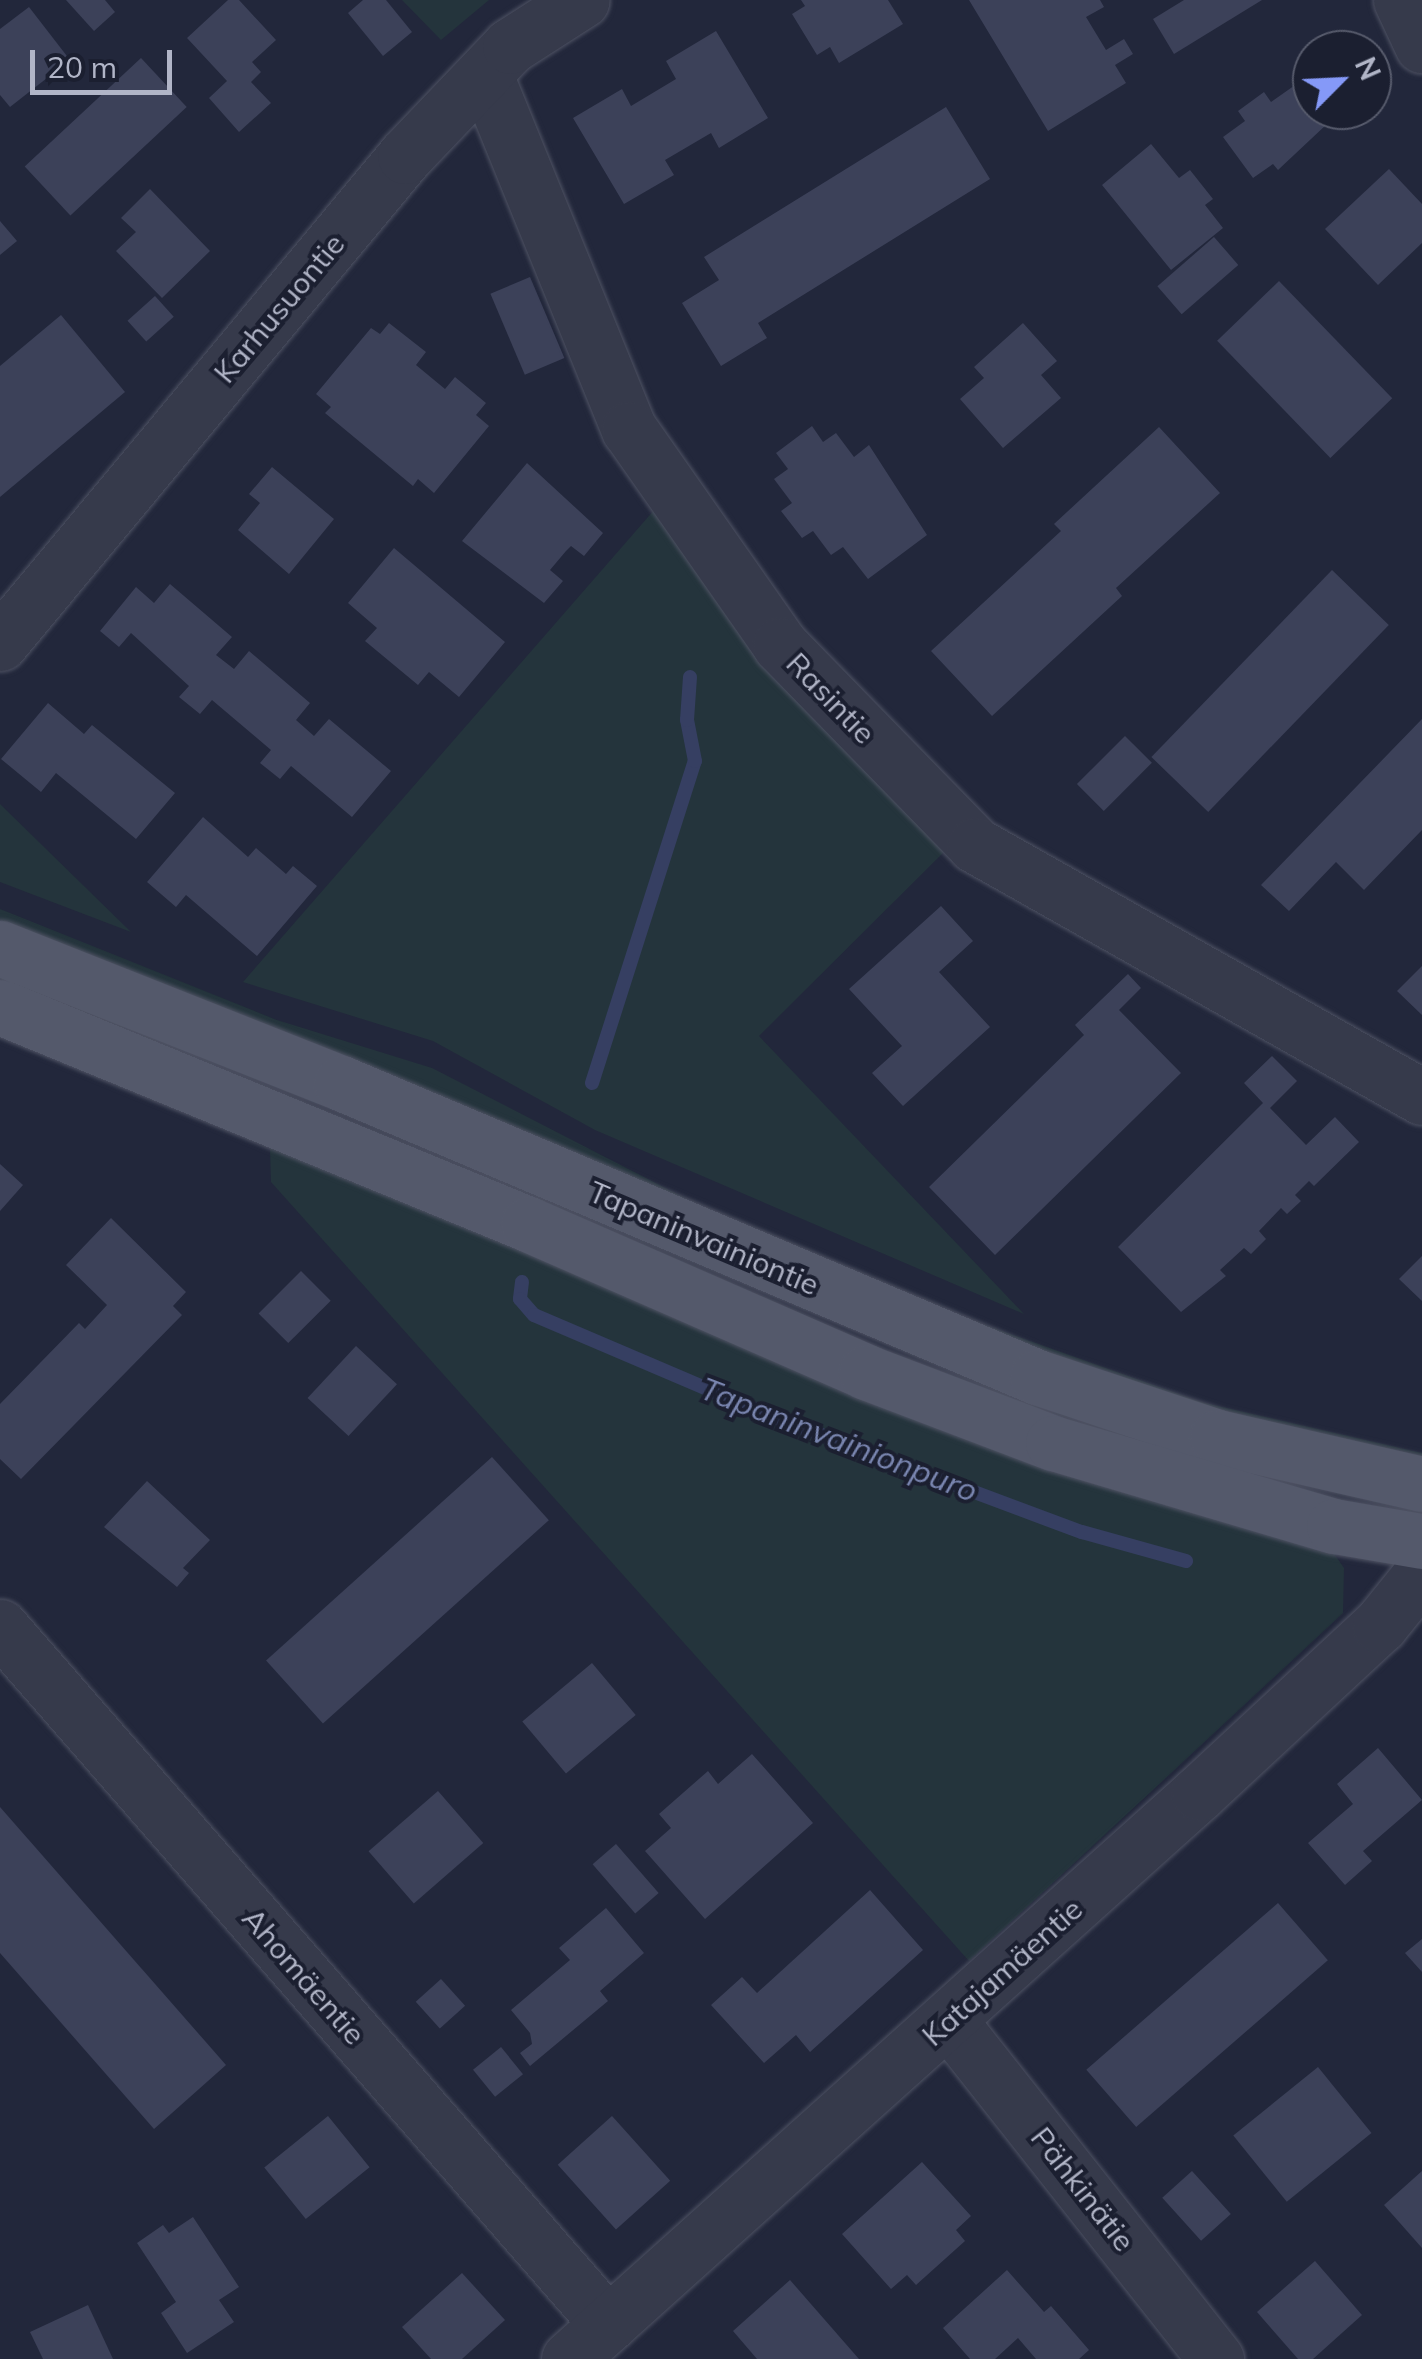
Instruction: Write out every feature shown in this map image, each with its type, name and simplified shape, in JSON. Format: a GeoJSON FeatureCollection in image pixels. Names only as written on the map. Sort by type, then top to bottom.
{"type":"FeatureCollection","features":[{"type":"Feature","properties":{"kind":"main road","name":"Tapaninvainiontie"},"geometry":{"type":"LineString","coordinates":[[0,948],[340,1083],[1037,1377],[1217,1437],[1422,1484]]}},
{"type":"Feature","properties":{"kind":"main road","name":"Tapaninvainiontie"},"geometry":{"type":"LineString","coordinates":[[0,1007],[493,1209],[866,1372],[1019,1430],[1334,1526],[1422,1542]]}},
{"type":"Feature","properties":{"kind":"street","name":"Karhusuontie"},"geometry":{"type":"LineString","coordinates":[[0,642],[404,156],[510,46],[582,0]]}},
{"type":"Feature","properties":{"kind":"street"},"geometry":{"type":"LineString","coordinates":[[1402,0],[1422,45]]}},
{"type":"Feature","properties":{"kind":"street","name":"Rasintie"},"geometry":{"type":"LineString","coordinates":[[485,75],[629,429],[780,645],[975,845],[1422,1097]]}},
{"type":"Feature","properties":{"kind":"street","name":"Katajamäentie"},"geometry":{"type":"LineString","coordinates":[[589,2342],[948,2021],[1380,1625],[1422,1573]]}},
{"type":"Feature","properties":{"kind":"street","name":"Ahomäentie"},"geometry":{"type":"LineString","coordinates":[[0,1627],[589,2342]]}},
{"type":"Feature","properties":{"kind":"street","name":"Pähkinätie"},"geometry":{"type":"LineString","coordinates":[[948,2021],[1216,2359]]}},
{"type":"Feature","properties":{"kind":"shaded area"},"geometry":{"type":"Polygon","coordinates":[[[402,0],[489,0],[441,40],[402,0]]]}},
{"type":"Feature","properties":{"kind":"shaded area"},"geometry":{"type":"Polygon","coordinates":[[[655,509],[948,848],[759,1036],[1024,1314],[595,1130],[433,1041],[243,982],[655,509]]]}},
{"type":"Feature","properties":{"kind":"shaded area"},"geometry":{"type":"Polygon","coordinates":[[[0,804],[131,932],[0,882],[0,804]]]}},
{"type":"Feature","properties":{"kind":"shaded area"},"geometry":{"type":"Polygon","coordinates":[[[0,909],[277,1020],[432,1068],[710,1211],[960,1316],[1201,1402],[1422,1453],[1422,1468],[1100,1383],[0,924],[0,909]]]}},
{"type":"Feature","properties":{"kind":"shaded area"},"geometry":{"type":"Polygon","coordinates":[[[270,1148],[1328,1545],[1344,1568],[1343,1613],[969,1961],[271,1182],[270,1148]]]}},
{"type":"Feature","properties":{"kind":"building"},"geometry":{"type":"Polygon","coordinates":[[[66,0],[105,0],[115,12],[94,31],[66,0]]]}},
{"type":"Feature","properties":{"kind":"building"},"geometry":{"type":"Polygon","coordinates":[[[228,0],[239,0],[276,40],[252,62],[261,72],[251,82],[271,103],[239,132],[209,98],[227,81],[187,38],[228,0]]]}},
{"type":"Feature","properties":{"kind":"building"},"geometry":{"type":"Polygon","coordinates":[[[363,0],[386,0],[412,32],[383,56],[348,13],[363,0]]]}},
{"type":"Feature","properties":{"kind":"building"},"geometry":{"type":"Polygon","coordinates":[[[801,0],[888,0],[903,24],[839,63],[830,47],[817,55],[792,14],[805,6],[801,0]]]}},
{"type":"Feature","properties":{"kind":"building"},"geometry":{"type":"Polygon","coordinates":[[[969,0],[1100,0],[1104,7],[1086,17],[1106,50],[1124,39],[1133,54],[1115,65],[1126,83],[1048,131],[969,0]]]}},
{"type":"Feature","properties":{"kind":"building"},"geometry":{"type":"Polygon","coordinates":[[[1184,0],[1262,0],[1174,54],[1153,19],[1184,0]]]}},
{"type":"Feature","properties":{"kind":"building"},"geometry":{"type":"Polygon","coordinates":[[[29,7],[70,60],[10,107],[0,95],[0,29],[29,7]]]}},
{"type":"Feature","properties":{"kind":"building"},"geometry":{"type":"Polygon","coordinates":[[[716,31],[768,118],[719,148],[711,133],[665,160],[674,175],[624,204],[573,118],[622,89],[631,106],[676,79],[666,61],[716,31]]]}},
{"type":"Feature","properties":{"kind":"building"},"geometry":{"type":"Polygon","coordinates":[[[141,58],[187,107],[70,215],[25,166],[141,58]]]}},
{"type":"Feature","properties":{"kind":"building"},"geometry":{"type":"Polygon","coordinates":[[[1292,87],[1292,130],[1321,130],[1278,170],[1273,164],[1253,178],[1223,137],[1245,121],[1238,111],[1264,92],[1271,102],[1292,87]]]}},
{"type":"Feature","properties":{"kind":"building"},"geometry":{"type":"Polygon","coordinates":[[[946,107],[990,179],[758,323],[767,338],[721,366],[682,303],[719,280],[704,257],[946,107]]]}},
{"type":"Feature","properties":{"kind":"building"},"geometry":{"type":"Polygon","coordinates":[[[1151,144],[1179,178],[1190,170],[1213,199],[1205,205],[1223,228],[1171,270],[1102,185],[1151,144]]]}},
{"type":"Feature","properties":{"kind":"building"},"geometry":{"type":"Polygon","coordinates":[[[1389,169],[1422,204],[1422,243],[1378,285],[1325,229],[1389,169]]]}},
{"type":"Feature","properties":{"kind":"building"},"geometry":{"type":"Polygon","coordinates":[[[150,189],[210,251],[162,298],[116,251],[136,232],[121,218],[150,189]]]}},
{"type":"Feature","properties":{"kind":"building"},"geometry":{"type":"Polygon","coordinates":[[[0,221],[17,241],[0,255],[0,221]]]}},
{"type":"Feature","properties":{"kind":"building"},"geometry":{"type":"Polygon","coordinates":[[[1214,237],[1238,265],[1182,314],[1157,286],[1214,237]]]}},
{"type":"Feature","properties":{"kind":"building"},"geometry":{"type":"Polygon","coordinates":[[[530,277],[564,358],[525,375],[490,294],[530,277]]]}},
{"type":"Feature","properties":{"kind":"building"},"geometry":{"type":"Polygon","coordinates":[[[1279,281],[1392,398],[1330,458],[1217,341],[1279,281]]]}},
{"type":"Feature","properties":{"kind":"building"},"geometry":{"type":"Polygon","coordinates":[[[155,296],[174,317],[146,342],[128,321],[155,296]]]}},
{"type":"Feature","properties":{"kind":"building"},"geometry":{"type":"Polygon","coordinates":[[[61,315],[125,392],[0,497],[0,366],[61,315]]]}},
{"type":"Feature","properties":{"kind":"building"},"geometry":{"type":"Polygon","coordinates":[[[389,323],[426,352],[416,365],[445,389],[455,377],[486,403],[476,415],[489,426],[434,493],[418,479],[413,486],[325,413],[331,407],[316,394],[371,328],[380,334],[389,323]]]}},
{"type":"Feature","properties":{"kind":"building"},"geometry":{"type":"Polygon","coordinates":[[[1023,323],[1057,361],[1041,375],[1061,398],[1003,448],[960,399],[984,378],[974,367],[1023,323]]]}},
{"type":"Feature","properties":{"kind":"building"},"geometry":{"type":"Polygon","coordinates":[[[812,426],[823,442],[836,433],[854,457],[869,445],[927,535],[868,579],[843,547],[831,555],[813,531],[802,538],[781,511],[792,503],[774,479],[788,469],[776,453],[812,426]]]}},
{"type":"Feature","properties":{"kind":"building"},"geometry":{"type":"Polygon","coordinates":[[[1159,427],[1220,493],[1116,588],[1122,596],[992,716],[931,651],[1061,531],[1054,524],[1159,427]]]}},
{"type":"Feature","properties":{"kind":"building"},"geometry":{"type":"Polygon","coordinates":[[[527,463],[603,533],[584,556],[571,546],[566,551],[550,570],[563,581],[544,603],[462,541],[527,463]]]}},
{"type":"Feature","properties":{"kind":"building"},"geometry":{"type":"Polygon","coordinates":[[[272,467],[334,519],[289,574],[238,530],[260,503],[249,494],[272,467]]]}},
{"type":"Feature","properties":{"kind":"building"},"geometry":{"type":"Polygon","coordinates":[[[394,548],[505,642],[459,697],[429,672],[418,685],[365,641],[377,628],[348,603],[394,548]]]}},
{"type":"Feature","properties":{"kind":"building"},"geometry":{"type":"Polygon","coordinates":[[[1332,570],[1389,625],[1208,812],[1151,757],[1332,570]]]}},
{"type":"Feature","properties":{"kind":"building"},"geometry":{"type":"Polygon","coordinates":[[[170,584],[232,637],[216,655],[234,669],[249,651],[310,703],[296,720],[314,736],[329,719],[391,771],[352,817],[291,766],[280,779],[260,763],[271,750],[212,700],[200,714],[179,697],[189,686],[131,633],[119,647],[100,631],[136,587],[154,603],[170,584]]]}},
{"type":"Feature","properties":{"kind":"building"},"geometry":{"type":"Polygon","coordinates":[[[48,703],[84,734],[92,725],[175,793],[136,839],[56,773],[41,792],[1,759],[48,703]]]}},
{"type":"Feature","properties":{"kind":"building"},"geometry":{"type":"Polygon","coordinates":[[[1422,719],[1422,830],[1364,890],[1336,862],[1289,911],[1261,885],[1422,719]]]}},
{"type":"Feature","properties":{"kind":"building"},"geometry":{"type":"Polygon","coordinates":[[[1125,736],[1152,763],[1104,811],[1077,784],[1125,736]]]}},
{"type":"Feature","properties":{"kind":"building"},"geometry":{"type":"Polygon","coordinates":[[[203,817],[248,857],[256,848],[286,874],[293,866],[317,886],[257,956],[186,895],[176,907],[147,882],[203,817]]]}},
{"type":"Feature","properties":{"kind":"building"},"geometry":{"type":"Polygon","coordinates":[[[941,906],[973,941],[939,972],[990,1027],[903,1106],[872,1073],[902,1046],[849,989],[941,906]]]}},
{"type":"Feature","properties":{"kind":"building"},"geometry":{"type":"Polygon","coordinates":[[[1422,966],[1422,1015],[1397,991],[1422,966]]]}},
{"type":"Feature","properties":{"kind":"building"},"geometry":{"type":"Polygon","coordinates":[[[1128,974],[1141,988],[1119,1010],[1181,1073],[995,1255],[929,1187],[1084,1035],[1075,1025],[1128,974]]]}},
{"type":"Feature","properties":{"kind":"building"},"geometry":{"type":"Polygon","coordinates":[[[1272,1056],[1297,1081],[1270,1108],[1306,1145],[1335,1117],[1359,1142],[1314,1186],[1309,1181],[1295,1195],[1301,1201],[1287,1214],[1281,1208],[1259,1231],[1266,1239],[1251,1254],[1244,1248],[1220,1270],[1226,1276],[1181,1312],[1118,1247],[1263,1103],[1244,1083],[1272,1056]]]}},
{"type":"Feature","properties":{"kind":"building"},"geometry":{"type":"Polygon","coordinates":[[[0,1164],[23,1185],[0,1211],[0,1164]]]}},
{"type":"Feature","properties":{"kind":"building"},"geometry":{"type":"Polygon","coordinates":[[[111,1218],[186,1292],[173,1306],[182,1315],[21,1479],[0,1459],[0,1404],[79,1323],[85,1329],[107,1305],[66,1265],[111,1218]]]}},
{"type":"Feature","properties":{"kind":"building"},"geometry":{"type":"Polygon","coordinates":[[[1422,1256],[1422,1301],[1399,1279],[1422,1256]]]}},
{"type":"Feature","properties":{"kind":"building"},"geometry":{"type":"Polygon","coordinates":[[[301,1271],[331,1301],[288,1343],[259,1313],[301,1271]]]}},
{"type":"Feature","properties":{"kind":"building"},"geometry":{"type":"Polygon","coordinates":[[[356,1346],[397,1384],[349,1436],[308,1398],[356,1346]]]}},
{"type":"Feature","properties":{"kind":"building"},"geometry":{"type":"Polygon","coordinates":[[[492,1457],[549,1520],[323,1724],[266,1660],[492,1457]]]}},
{"type":"Feature","properties":{"kind":"building"},"geometry":{"type":"Polygon","coordinates":[[[147,1481],[210,1540],[183,1568],[189,1573],[177,1587],[104,1527],[147,1481]]]}},
{"type":"Feature","properties":{"kind":"building"},"geometry":{"type":"Polygon","coordinates":[[[592,1663],[636,1715],[566,1774],[522,1721],[592,1663]]]}},
{"type":"Feature","properties":{"kind":"building"},"geometry":{"type":"Polygon","coordinates":[[[1378,1748],[1422,1800],[1363,1851],[1372,1861],[1345,1885],[1308,1843],[1353,1804],[1337,1784],[1378,1748]]]}},
{"type":"Feature","properties":{"kind":"building"},"geometry":{"type":"Polygon","coordinates":[[[752,1754],[813,1823],[705,1919],[645,1851],[671,1828],[659,1814],[708,1771],[718,1784],[752,1754]]]}},
{"type":"Feature","properties":{"kind":"building"},"geometry":{"type":"Polygon","coordinates":[[[438,1791],[483,1843],[414,1903],[369,1851],[438,1791]]]}},
{"type":"Feature","properties":{"kind":"building"},"geometry":{"type":"Polygon","coordinates":[[[0,1807],[226,2065],[154,2129],[0,1953],[0,1807]]]}},
{"type":"Feature","properties":{"kind":"building"},"geometry":{"type":"Polygon","coordinates":[[[616,1844],[659,1893],[635,1913],[593,1864],[616,1844]]]}},
{"type":"Feature","properties":{"kind":"building"},"geometry":{"type":"Polygon","coordinates":[[[870,1890],[923,1950],[810,2052],[796,2035],[764,2063],[711,2005],[742,1977],[757,1993],[870,1890]]]}},
{"type":"Feature","properties":{"kind":"building"},"geometry":{"type":"Polygon","coordinates":[[[1278,1903],[1328,1960],[1136,2127],[1086,2070],[1278,1903]]]}},
{"type":"Feature","properties":{"kind":"building"},"geometry":{"type":"Polygon","coordinates":[[[606,1908],[644,1953],[600,1991],[608,2001],[530,2066],[520,2053],[532,2044],[530,2033],[511,2010],[570,1960],[559,1948],[606,1908]]]}},
{"type":"Feature","properties":{"kind":"building"},"geometry":{"type":"Polygon","coordinates":[[[1422,1939],[1422,1972],[1405,1953],[1422,1939]]]}},
{"type":"Feature","properties":{"kind":"building"},"geometry":{"type":"Polygon","coordinates":[[[441,1979],[465,2006],[440,2029],[416,2002],[441,1979]]]}},
{"type":"Feature","properties":{"kind":"building"},"geometry":{"type":"Polygon","coordinates":[[[501,2047],[523,2074],[495,2097],[473,2070],[501,2047]]]}},
{"type":"Feature","properties":{"kind":"building"},"geometry":{"type":"Polygon","coordinates":[[[1318,2067],[1371,2133],[1287,2202],[1233,2136],[1318,2067]]]}},
{"type":"Feature","properties":{"kind":"building"},"geometry":{"type":"Polygon","coordinates":[[[328,2116],[370,2167],[306,2219],[264,2168],[328,2116]]]}},
{"type":"Feature","properties":{"kind":"building"},"geometry":{"type":"Polygon","coordinates":[[[612,2116],[670,2181],[616,2230],[558,2165],[612,2116]]]}},
{"type":"Feature","properties":{"kind":"building"},"geometry":{"type":"Polygon","coordinates":[[[922,2162],[971,2216],[956,2230],[965,2241],[916,2285],[907,2275],[891,2289],[842,2234],[922,2162]]]}},
{"type":"Feature","properties":{"kind":"building"},"geometry":{"type":"Polygon","coordinates":[[[1192,2171],[1231,2214],[1201,2241],[1162,2198],[1192,2171]]]}},
{"type":"Feature","properties":{"kind":"building"},"geometry":{"type":"Polygon","coordinates":[[[1422,2171],[1422,2248],[1384,2205],[1422,2171]]]}},
{"type":"Feature","properties":{"kind":"building"},"geometry":{"type":"Polygon","coordinates":[[[193,2217],[239,2287],[219,2300],[234,2322],[187,2353],[161,2313],[176,2302],[137,2243],[163,2225],[169,2233],[193,2217]]]}},
{"type":"Feature","properties":{"kind":"building"},"geometry":{"type":"Polygon","coordinates":[[[1315,2261],[1362,2315],[1313,2359],[1298,2359],[1257,2312],[1315,2261]]]}},
{"type":"Feature","properties":{"kind":"building"},"geometry":{"type":"Polygon","coordinates":[[[1007,2270],[1044,2312],[1051,2306],[1089,2350],[1079,2359],[1036,2359],[1018,2338],[995,2359],[970,2359],[943,2328],[1007,2270]]]}},
{"type":"Feature","properties":{"kind":"building"},"geometry":{"type":"Polygon","coordinates":[[[462,2273],[505,2320],[462,2359],[431,2359],[402,2327],[462,2273]]]}},
{"type":"Feature","properties":{"kind":"building"},"geometry":{"type":"Polygon","coordinates":[[[790,2280],[859,2359],[757,2359],[733,2331],[790,2280]]]}},
{"type":"Feature","properties":{"kind":"building"},"geometry":{"type":"Polygon","coordinates":[[[88,2305],[113,2359],[43,2359],[30,2332],[88,2305]]]}},
{"type":"Feature","properties":{"kind":"waterway","name":"Tapaninvainionpuro"},"geometry":{"type":"LineString","coordinates":[[592,1083],[695,761],[687,720],[690,677]]}},
{"type":"Feature","properties":{"kind":"waterway","name":"Tapaninvainionpuro"},"geometry":{"type":"LineString","coordinates":[[522,1282],[520,1299],[534,1315],[771,1416],[1082,1532],[1186,1561]]}}]}
